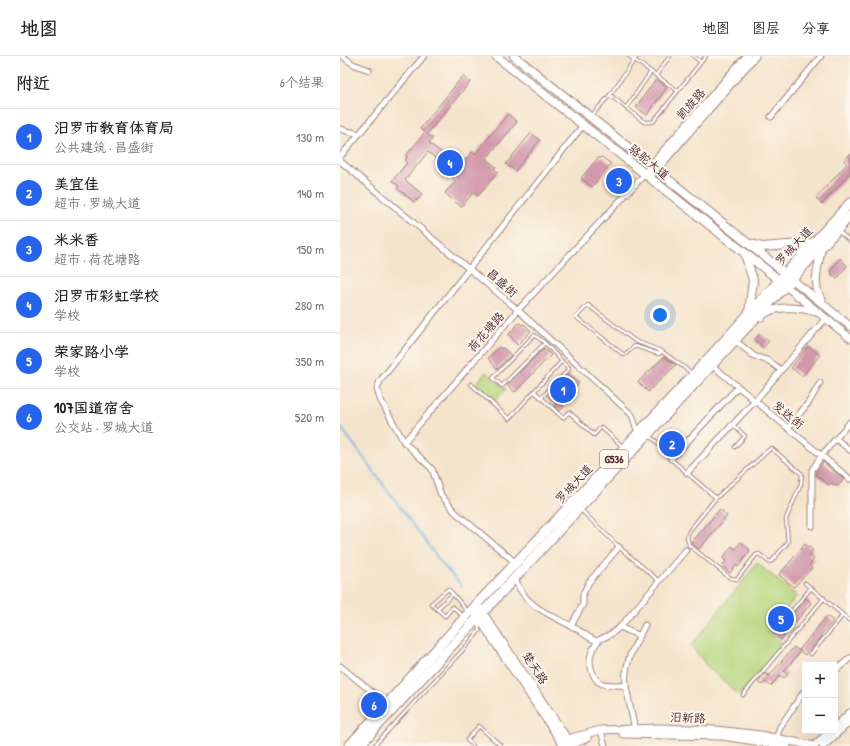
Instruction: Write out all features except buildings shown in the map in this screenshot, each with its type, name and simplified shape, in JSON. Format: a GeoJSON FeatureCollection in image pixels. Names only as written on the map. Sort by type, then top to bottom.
{"type":"FeatureCollection","features":[{"type":"Feature","properties":{"kind":"highway","name":"罗城大道"},"geometry":{"type":"LineString","coordinates":[[349,746],[390,707],[474,612],[515,578],[580,509],[704,373],[818,244],[850,203]]}},
{"type":"Feature","properties":{"kind":"highway","name":"罗城大道"},"geometry":{"type":"LineString","coordinates":[[818,244],[837,230],[850,216]]}},
{"type":"Feature","properties":{"kind":"highway","name":"罗城大道"},"geometry":{"type":"LineString","coordinates":[[358,746],[390,707],[516,563],[694,374],[749,313],[786,280]]}},
{"type":"Feature","properties":{"kind":"main road","name":"骆驼大道"},"geometry":{"type":"LineString","coordinates":[[496,56],[584,124],[744,254],[786,280]]}},
{"type":"Feature","properties":{"kind":"main road","name":"骆驼大道"},"geometry":{"type":"LineString","coordinates":[[514,56],[749,243],[786,280]]}},
{"type":"Feature","properties":{"kind":"main road"},"geometry":{"type":"LineString","coordinates":[[749,243],[762,247],[818,244]]}},
{"type":"Feature","properties":{"kind":"main road"},"geometry":{"type":"LineString","coordinates":[[744,254],[753,280],[749,313]]}},
{"type":"Feature","properties":{"kind":"street"},"geometry":{"type":"LineString","coordinates":[[342,56],[353,64],[369,70]]}},
{"type":"Feature","properties":{"kind":"street"},"geometry":{"type":"LineString","coordinates":[[340,157],[424,56]]}},
{"type":"Feature","properties":{"kind":"street","name":"凯旋路"},"geometry":{"type":"LineString","coordinates":[[650,165],[747,56]]}},
{"type":"Feature","properties":{"kind":"street"},"geometry":{"type":"LineString","coordinates":[[645,174],[658,171],[662,163],[756,56]]}},
{"type":"Feature","properties":{"kind":"street"},"geometry":{"type":"LineString","coordinates":[[771,117],[821,56]]}},
{"type":"Feature","properties":{"kind":"street"},"geometry":{"type":"LineString","coordinates":[[516,563],[455,512],[441,495],[432,469],[404,442],[376,389],[380,381],[584,124]]}},
{"type":"Feature","properties":{"kind":"street"},"geometry":{"type":"LineString","coordinates":[[340,129],[359,134]]}},
{"type":"Feature","properties":{"kind":"street","name":"昌盛街"},"geometry":{"type":"LineString","coordinates":[[340,161],[518,310],[632,415],[638,432]]}},
{"type":"Feature","properties":{"kind":"street","name":"荷花塘路"},"geometry":{"type":"LineString","coordinates":[[404,442],[518,310],[645,174],[650,165]]}},
{"type":"Feature","properties":{"kind":"street"},"geometry":{"type":"LineString","coordinates":[[818,244],[816,280],[818,295],[827,306]]}},
{"type":"Feature","properties":{"kind":"street"},"geometry":{"type":"LineString","coordinates":[[786,280],[827,306],[850,326]]}},
{"type":"Feature","properties":{"kind":"street"},"geometry":{"type":"LineString","coordinates":[[786,280],[820,313],[850,338]]}},
{"type":"Feature","properties":{"kind":"street"},"geometry":{"type":"LineString","coordinates":[[704,373],[714,367],[766,312],[784,308],[803,308],[820,313]]}},
{"type":"Feature","properties":{"kind":"street"},"geometry":{"type":"LineString","coordinates":[[687,473],[755,401],[826,318]]}},
{"type":"Feature","properties":{"kind":"street"},"geometry":{"type":"LineString","coordinates":[[737,342],[754,356],[769,361],[781,370]]}},
{"type":"Feature","properties":{"kind":"street","name":"发达街"},"geometry":{"type":"LineString","coordinates":[[714,367],[850,478]]}},
{"type":"Feature","properties":{"kind":"street"},"geometry":{"type":"LineString","coordinates":[[788,428],[809,402],[820,383]]}},
{"type":"Feature","properties":{"kind":"street"},"geometry":{"type":"LineString","coordinates":[[671,459],[738,387]]}},
{"type":"Feature","properties":{"kind":"street"},"geometry":{"type":"LineString","coordinates":[[812,526],[812,470],[822,455],[850,422]]}},
{"type":"Feature","properties":{"kind":"street"},"geometry":{"type":"LineString","coordinates":[[836,439],[850,450]]}},
{"type":"Feature","properties":{"kind":"street"},"geometry":{"type":"LineString","coordinates":[[571,626],[583,604],[582,594],[589,582],[619,547]]}},
{"type":"Feature","properties":{"kind":"street"},"geometry":{"type":"LineString","coordinates":[[515,578],[520,589],[535,607],[551,617],[571,626],[587,638],[597,641],[611,634],[620,627],[686,550]]}},
{"type":"Feature","properties":{"kind":"street","name":"楚天路"},"geometry":{"type":"LineString","coordinates":[[474,612],[567,744]]}},
{"type":"Feature","properties":{"kind":"street"},"geometry":{"type":"LineString","coordinates":[[645,625],[628,659],[624,673],[634,731],[722,736],[787,746]]}},
{"type":"Feature","properties":{"kind":"street"},"geometry":{"type":"LineString","coordinates":[[620,627],[640,636]]}},
{"type":"Feature","properties":{"kind":"street"},"geometry":{"type":"LineString","coordinates":[[599,640],[591,652],[590,659],[594,677],[602,684],[621,684],[626,687]]}},
{"type":"Feature","properties":{"kind":"street"},"geometry":{"type":"LineString","coordinates":[[838,668],[850,658]]}},
{"type":"Feature","properties":{"kind":"street"},"geometry":{"type":"LineString","coordinates":[[340,666],[390,707]]}},
{"type":"Feature","properties":{"kind":"street"},"geometry":{"type":"LineString","coordinates":[[776,739],[780,727],[802,694]]}},
{"type":"Feature","properties":{"kind":"street"},"geometry":{"type":"LineString","coordinates":[[838,724],[850,713]]}},
{"type":"Feature","properties":{"kind":"street"},"geometry":{"type":"LineString","coordinates":[[823,746],[850,721]]}},
{"type":"Feature","properties":{"kind":"street","name":"汨新路"},"geometry":{"type":"LineString","coordinates":[[567,744],[602,732],[716,730],[814,746]]}},
{"type":"Feature","properties":{"kind":"street"},"geometry":{"type":"LineString","coordinates":[[602,732],[605,746]]}},
{"type":"Feature","properties":{"kind":"street"},"geometry":{"type":"LineString","coordinates":[[814,746],[827,734]]}},
{"type":"Feature","properties":{"kind":"lane"},"geometry":{"type":"LineString","coordinates":[[629,56],[678,91]]}},
{"type":"Feature","properties":{"kind":"lane"},"geometry":{"type":"LineString","coordinates":[[590,117],[610,95],[637,56]]}},
{"type":"Feature","properties":{"kind":"lane"},"geometry":{"type":"LineString","coordinates":[[656,76],[670,56]]}},
{"type":"Feature","properties":{"kind":"lane"},"geometry":{"type":"LineString","coordinates":[[693,56],[701,62]]}},
{"type":"Feature","properties":{"kind":"lane"},"geometry":{"type":"LineString","coordinates":[[610,95],[644,122],[653,122],[706,56]]}},
{"type":"Feature","properties":{"kind":"lane"},"geometry":{"type":"LineString","coordinates":[[626,108],[651,72]]}},
{"type":"Feature","properties":{"kind":"lane"},"geometry":{"type":"LineString","coordinates":[[837,230],[850,242]]}},
{"type":"Feature","properties":{"kind":"lane"},"geometry":{"type":"LineString","coordinates":[[661,351],[659,354],[635,346],[624,355],[576,317],[588,304],[635,342],[661,351],[694,374]]}},
{"type":"Feature","properties":{"kind":"lane"},"geometry":{"type":"LineString","coordinates":[[541,398],[569,369],[545,343],[534,335],[493,378],[502,386],[545,343]]}},
{"type":"Feature","properties":{"kind":"lane"},"geometry":{"type":"LineString","coordinates":[[471,384],[509,419],[562,362]]}},
{"type":"Feature","properties":{"kind":"lane"},"geometry":{"type":"LineString","coordinates":[[534,391],[563,418],[569,412],[594,435],[601,427],[624,448]]}},
{"type":"Feature","properties":{"kind":"lane"},"geometry":{"type":"LineString","coordinates":[[733,425],[745,436],[735,447]]}},
{"type":"Feature","properties":{"kind":"lane"},"geometry":{"type":"LineString","coordinates":[[647,436],[655,440],[671,459],[716,498]]}},
{"type":"Feature","properties":{"kind":"lane"},"geometry":{"type":"LineString","coordinates":[[771,448],[802,474],[801,484],[786,519],[788,542],[772,561],[769,562],[759,554],[756,555],[737,579],[730,578],[689,545],[687,537],[689,531],[716,498],[771,448]]}},
{"type":"Feature","properties":{"kind":"lane"},"geometry":{"type":"LineString","coordinates":[[580,509],[619,547],[659,581]]}},
{"type":"Feature","properties":{"kind":"lane"},"geometry":{"type":"LineString","coordinates":[[805,583],[850,620]]}},
{"type":"Feature","properties":{"kind":"lane"},"geometry":{"type":"LineString","coordinates":[[774,632],[811,588]]}},
{"type":"Feature","properties":{"kind":"lane"},"geometry":{"type":"LineString","coordinates":[[374,746],[479,631],[474,612],[448,589],[431,604],[446,616],[453,607],[474,612]]}},
{"type":"Feature","properties":{"kind":"lane"},"geometry":{"type":"LineString","coordinates":[[437,609],[453,594]]}},
{"type":"Feature","properties":{"kind":"lane"},"geometry":{"type":"LineString","coordinates":[[743,695],[824,598]]}},
{"type":"Feature","properties":{"kind":"lane"},"geometry":{"type":"LineString","coordinates":[[811,654],[843,615]]}},
{"type":"Feature","properties":{"kind":"lane"},"geometry":{"type":"LineString","coordinates":[[473,746],[466,740],[479,726],[501,746]]}},
{"type":"Feature","properties":{"kind":"green space"},"geometry":{"type":"Polygon","coordinates":[[[486,372],[506,389],[495,401],[476,384],[486,372]]]}},
{"type":"Feature","properties":{"kind":"green space"},"geometry":{"type":"Polygon","coordinates":[[[757,563],[797,596],[768,631],[782,644],[739,695],[707,666],[691,646],[757,563]]]}},
{"type":"Feature","properties":{"kind":"waterway"},"geometry":{"type":"LineString","coordinates":[[340,426],[443,565],[462,586]]}},
{"type":"Feature","properties":{"kind":"place","name":"汨罗市彩虹学校"},"geometry":{"type":"Point","coordinates":[450,163]}},
{"type":"Feature","properties":{"kind":"place","name":"米米香"},"geometry":{"type":"Point","coordinates":[619,181]}},
{"type":"Feature","properties":{"kind":"place","name":"汨罗市教育体育局"},"geometry":{"type":"Point","coordinates":[563,390]}},
{"type":"Feature","properties":{"kind":"place","name":"美宜佳"},"geometry":{"type":"Point","coordinates":[672,444]}},
{"type":"Feature","properties":{"kind":"place","name":"荣家路小学"},"geometry":{"type":"Point","coordinates":[781,619]}},
{"type":"Feature","properties":{"kind":"place","name":"107国道宿舍"},"geometry":{"type":"Point","coordinates":[374,705]}}]}
